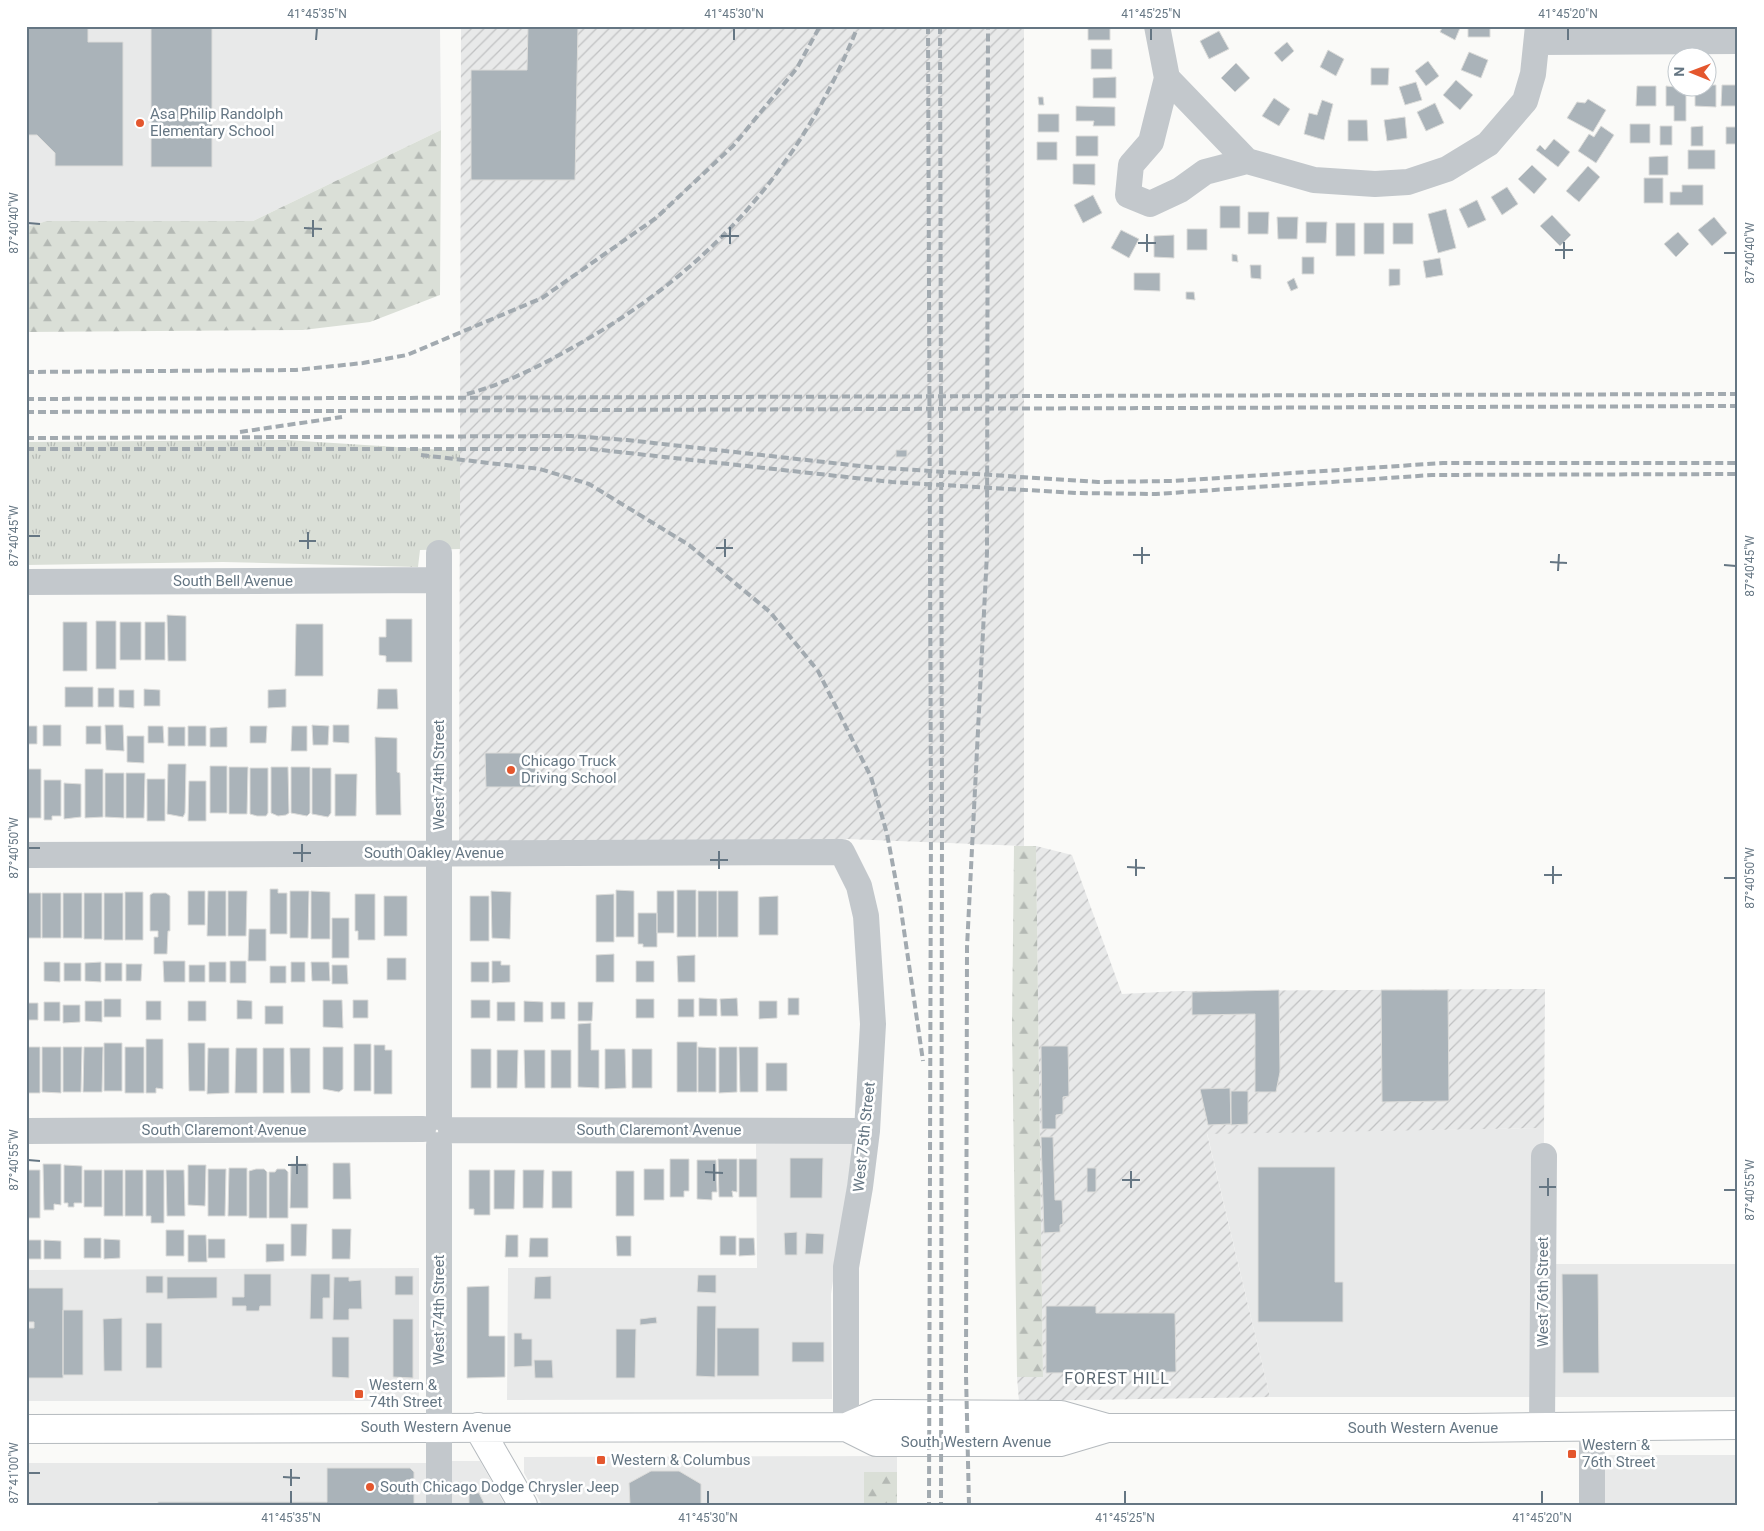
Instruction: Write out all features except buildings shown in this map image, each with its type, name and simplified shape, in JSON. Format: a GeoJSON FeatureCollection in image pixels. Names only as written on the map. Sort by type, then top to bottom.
{"type":"FeatureCollection","features":[{"type":"Feature","properties":{"kind":"main road","name":"South Western Avenue"},"geometry":{"type":"LineString","coordinates":[[26,1429],[846,1427],[876,1442],[1060,1442],[1107,1428],[1738,1425]]}},
{"type":"Feature","properties":{"kind":"main road"},"geometry":{"type":"LineString","coordinates":[[478,1427],[523,1505]]}},
{"type":"Feature","properties":{"kind":"street"},"geometry":{"type":"LineString","coordinates":[[1156,26],[1167,78],[1151,142],[1131,165],[1128,195],[1150,204],[1180,190],[1205,172],[1247,161]]}},
{"type":"Feature","properties":{"kind":"street"},"geometry":{"type":"LineString","coordinates":[[1167,78],[1247,161],[1314,180],[1375,184],[1408,182],[1447,169],[1488,144],[1524,101],[1533,74],[1538,34],[1738,41]]}},
{"type":"Feature","properties":{"kind":"street","name":"West 74th Street"},"geometry":{"type":"LineString","coordinates":[[439,553],[439,1505]]}},
{"type":"Feature","properties":{"kind":"street","name":"South Bell Avenue"},"geometry":{"type":"LineString","coordinates":[[26,582],[439,580]]}},
{"type":"Feature","properties":{"kind":"street","name":"South Oakley Avenue"},"geometry":{"type":"LineString","coordinates":[[26,855],[842,852]]}},
{"type":"Feature","properties":{"kind":"street","name":"West 75th Street"},"geometry":{"type":"LineString","coordinates":[[842,852],[859,886],[866,916],[873,1024],[867,1131],[860,1187],[846,1267],[846,1427]]}},
{"type":"Feature","properties":{"kind":"street","name":"South Claremont Avenue"},"geometry":{"type":"LineString","coordinates":[[26,1131],[867,1131]]}},
{"type":"Feature","properties":{"kind":"street","name":"West 76th Street"},"geometry":{"type":"LineString","coordinates":[[1542,1427],[1544,1156]]}},
{"type":"Feature","properties":{"kind":"street"},"geometry":{"type":"LineString","coordinates":[[1592,1426],[1592,1505]]}},
{"type":"Feature","properties":{"kind":"shaded area","name":"Asa Philip Randolph Elementary School"},"geometry":{"type":"Polygon","coordinates":[[[26,26],[440,26],[441,130],[253,221],[47,221],[26,227],[26,26]]]}},
{"type":"Feature","properties":{"kind":"shaded area"},"geometry":{"type":"Polygon","coordinates":[[[461,26],[1024,26],[1024,846],[847,839],[459,844],[461,26]]]}},
{"type":"Feature","properties":{"kind":"shaded area"},"geometry":{"type":"Polygon","coordinates":[[[1036,846],[1072,855],[1122,994],[1180,991],[1545,989],[1544,1128],[1207,1134],[1270,1397],[1019,1401],[1017,1377],[1043,1377],[1036,846]]]}},
{"type":"Feature","properties":{"kind":"shaded area"},"geometry":{"type":"Polygon","coordinates":[[[1544,1128],[1543,1264],[1738,1264],[1738,1397],[1270,1397],[1207,1133],[1544,1128]]]}},
{"type":"Feature","properties":{"kind":"shaded area"},"geometry":{"type":"Polygon","coordinates":[[[756,1144],[854,1144],[831,1294],[832,1399],[507,1400],[508,1268],[757,1268],[756,1144]]]}},
{"type":"Feature","properties":{"kind":"shaded area"},"geometry":{"type":"Polygon","coordinates":[[[419,1268],[419,1401],[26,1401],[26,1270],[419,1268]]]}},
{"type":"Feature","properties":{"kind":"shaded area"},"geometry":{"type":"Polygon","coordinates":[[[1586,1455],[1738,1455],[1738,1505],[1586,1505],[1586,1455]]]}},
{"type":"Feature","properties":{"kind":"shaded area"},"geometry":{"type":"Polygon","coordinates":[[[897,1456],[897,1505],[542,1505],[524,1473],[524,1457],[897,1456]]]}},
{"type":"Feature","properties":{"kind":"shaded area"},"geometry":{"type":"Polygon","coordinates":[[[451,1461],[480,1461],[505,1505],[451,1505],[451,1461]]]}},
{"type":"Feature","properties":{"kind":"shaded area"},"geometry":{"type":"Polygon","coordinates":[[[26,1463],[427,1463],[427,1505],[26,1505],[26,1463]]]}},
{"type":"Feature","properties":{"kind":"green space"},"geometry":{"type":"Polygon","coordinates":[[[441,130],[440,295],[370,322],[303,330],[26,332],[26,227],[47,221],[253,221],[441,130]]]}},
{"type":"Feature","properties":{"kind":"green space"},"geometry":{"type":"Polygon","coordinates":[[[286,440],[460,451],[460,549],[420,550],[418,567],[223,562],[26,565],[26,442],[286,440]]]}},
{"type":"Feature","properties":{"kind":"green space"},"geometry":{"type":"Polygon","coordinates":[[[1014,846],[1036,846],[1043,1377],[1017,1377],[1012,1029],[1014,846]]]}},
{"type":"Feature","properties":{"kind":"green space"},"geometry":{"type":"Polygon","coordinates":[[[864,1472],[897,1472],[897,1505],[864,1505],[864,1472]]]}},
{"type":"Feature","properties":{"kind":"railway"},"geometry":{"type":"LineString","coordinates":[[26,372],[296,370],[363,363],[407,355],[542,298],[656,218],[733,146],[797,68],[820,26]]}},
{"type":"Feature","properties":{"kind":"railway"},"geometry":{"type":"LineString","coordinates":[[467,394],[498,384],[527,371],[584,341],[631,312],[674,280],[713,245],[749,208],[781,167],[810,124],[835,77],[858,26]]}},
{"type":"Feature","properties":{"kind":"railway"},"geometry":{"type":"LineString","coordinates":[[928,26],[931,817],[929,1505]]}},
{"type":"Feature","properties":{"kind":"railway"},"geometry":{"type":"LineString","coordinates":[[940,26],[941,1505]]}},
{"type":"Feature","properties":{"kind":"railway"},"geometry":{"type":"LineString","coordinates":[[969,1505],[966,1375],[967,947],[987,553],[988,26]]}},
{"type":"Feature","properties":{"kind":"railway"},"geometry":{"type":"LineString","coordinates":[[26,399],[1738,394]]}},
{"type":"Feature","properties":{"kind":"railway"},"geometry":{"type":"LineString","coordinates":[[26,412],[1738,406]]}},
{"type":"Feature","properties":{"kind":"railway"},"geometry":{"type":"LineString","coordinates":[[240,432],[342,417]]}},
{"type":"Feature","properties":{"kind":"railway"},"geometry":{"type":"LineString","coordinates":[[26,438],[571,436],[627,440],[869,467],[1098,482],[1173,481],[1443,463],[1738,463]]}},
{"type":"Feature","properties":{"kind":"railway"},"geometry":{"type":"LineString","coordinates":[[26,449],[592,449],[892,482],[1076,493],[1156,494],[1432,475],[1738,474]]}},
{"type":"Feature","properties":{"kind":"railway"},"geometry":{"type":"LineString","coordinates":[[421,455],[540,469],[589,484],[689,545],[770,612],[818,671],[871,777],[887,834],[900,903],[923,1061]]}},
{"type":"Feature","properties":{"kind":"place","name":"Asa Philip Randolph Elementary School"},"geometry":{"type":"Point","coordinates":[140,123]}},
{"type":"Feature","properties":{"kind":"place","name":"Chicago Truck Driving School"},"geometry":{"type":"Point","coordinates":[511,770]}},
{"type":"Feature","properties":{"kind":"place","name":"Western & 74th Street"},"geometry":{"type":"Point","coordinates":[359,1394]}},
{"type":"Feature","properties":{"kind":"place","name":"Western & 76th Street"},"geometry":{"type":"Point","coordinates":[1572,1454]}},
{"type":"Feature","properties":{"kind":"place","name":"Western & Columbus"},"geometry":{"type":"Point","coordinates":[601,1460]}},
{"type":"Feature","properties":{"kind":"place","name":"South Chicago Dodge Chrysler Jeep"},"geometry":{"type":"Point","coordinates":[370,1487]}},
{"type":"Feature","properties":{"kind":"district","name":"FOREST HILL"},"geometry":{"type":"Point","coordinates":[1117,1378]}}]}
